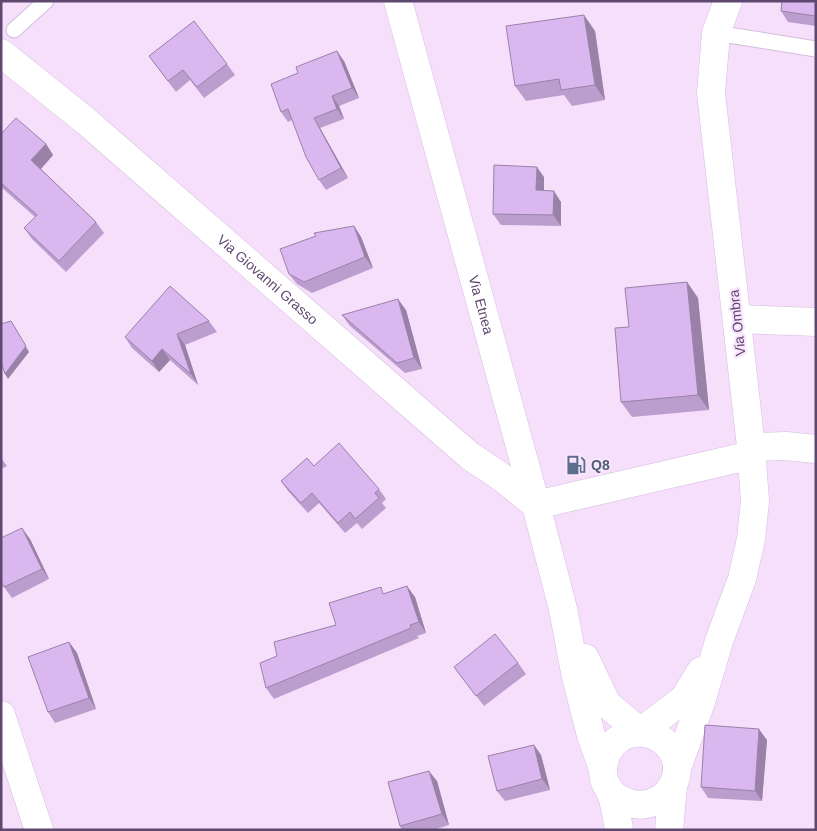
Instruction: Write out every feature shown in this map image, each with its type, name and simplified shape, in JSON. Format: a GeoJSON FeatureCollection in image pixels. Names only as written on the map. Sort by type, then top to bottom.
{"type":"FeatureCollection","features":[{"type":"Feature","properties":{"kind":"main road","name":"Via Etnea"},"geometry":{"type":"LineString","coordinates":[[398,1],[563,609]]}},
{"type":"Feature","properties":{"kind":"main road","name":"Via Ombra"},"geometry":{"type":"LineString","coordinates":[[719,641],[742,579],[751,539],[755,501],[737,319],[711,93],[716,33],[728,1]]}},
{"type":"Feature","properties":{"kind":"main road","name":"Via Giovanni Grasso"},"geometry":{"type":"LineString","coordinates":[[7,42],[87,122],[470,456],[500,476],[536,505]]}},
{"type":"Feature","properties":{"kind":"main road"},"geometry":{"type":"LineString","coordinates":[[737,319],[816,322]]}},
{"type":"Feature","properties":{"kind":"main road"},"geometry":{"type":"LineString","coordinates":[[536,505],[751,451],[786,446],[816,449]]}},
{"type":"Feature","properties":{"kind":"main road"},"geometry":{"type":"LineString","coordinates":[[563,609],[607,704],[640,732],[651,734],[669,747],[675,777],[669,830]]}},
{"type":"Feature","properties":{"kind":"main road"},"geometry":{"type":"LineString","coordinates":[[563,609],[576,677],[619,830]]}},
{"type":"Feature","properties":{"kind":"main road"},"geometry":{"type":"LineString","coordinates":[[719,641],[675,777],[666,796],[655,803],[643,806],[625,803],[606,780],[604,757],[618,739],[640,732],[684,699],[719,641]]}},
{"type":"Feature","properties":{"kind":"main road"},"geometry":{"type":"LineString","coordinates":[[607,704],[624,715],[645,718],[665,714]]}},
{"type":"Feature","properties":{"kind":"main road"},"geometry":{"type":"LineString","coordinates":[[1,715],[40,830]]}},
{"type":"Feature","properties":{"kind":"lane"},"geometry":{"type":"LineString","coordinates":[[7,42],[46,1]]}},
{"type":"Feature","properties":{"kind":"lane"},"geometry":{"type":"LineString","coordinates":[[716,33],[816,49]]}},
{"type":"Feature","properties":{"kind":"building"},"geometry":{"type":"Polygon","coordinates":[[[782,1],[816,1],[816,16],[781,11],[782,1]]]}},
{"type":"Feature","properties":{"kind":"building"},"geometry":{"type":"Polygon","coordinates":[[[584,15],[595,85],[561,90],[559,79],[515,86],[506,26],[584,15]]]}},
{"type":"Feature","properties":{"kind":"building"},"geometry":{"type":"Polygon","coordinates":[[[194,21],[227,64],[197,87],[183,70],[168,81],[149,56],[194,21]]]}},
{"type":"Feature","properties":{"kind":"building"},"geometry":{"type":"Polygon","coordinates":[[[337,51],[352,88],[332,96],[337,109],[314,118],[341,168],[319,180],[306,157],[288,109],[281,112],[271,84],[298,73],[296,67],[337,51]]]}},
{"type":"Feature","properties":{"kind":"building"},"geometry":{"type":"Polygon","coordinates":[[[16,118],[46,144],[31,160],[96,222],[59,261],[24,228],[37,215],[1,183],[1,134],[16,118]]]}},
{"type":"Feature","properties":{"kind":"building"},"geometry":{"type":"Polygon","coordinates":[[[494,165],[537,167],[536,190],[554,191],[553,215],[493,214],[494,165]]]}},
{"type":"Feature","properties":{"kind":"building"},"geometry":{"type":"Polygon","coordinates":[[[354,226],[365,257],[304,282],[289,274],[280,249],[316,236],[314,233],[354,226]]]}},
{"type":"Feature","properties":{"kind":"building"},"geometry":{"type":"Polygon","coordinates":[[[687,282],[698,395],[621,402],[615,328],[629,327],[625,288],[687,282]]]}},
{"type":"Feature","properties":{"kind":"building"},"geometry":{"type":"Polygon","coordinates":[[[170,286],[209,321],[177,334],[191,374],[162,349],[152,361],[125,337],[170,286]]]}},
{"type":"Feature","properties":{"kind":"building"},"geometry":{"type":"Polygon","coordinates":[[[398,299],[414,358],[397,363],[342,315],[398,299]]]}},
{"type":"Feature","properties":{"kind":"building"},"geometry":{"type":"Polygon","coordinates":[[[11,321],[26,346],[5,374],[1,362],[1,324],[11,321]]]}},
{"type":"Feature","properties":{"kind":"building"},"geometry":{"type":"Polygon","coordinates":[[[339,443],[379,489],[375,493],[379,498],[355,519],[350,512],[338,523],[312,493],[301,503],[281,481],[307,458],[314,466],[339,443]]]}},
{"type":"Feature","properties":{"kind":"building"},"geometry":{"type":"Polygon","coordinates":[[[22,528],[42,569],[4,587],[1,581],[1,538],[22,528]]]}},
{"type":"Feature","properties":{"kind":"building"},"geometry":{"type":"Polygon","coordinates":[[[407,586],[419,622],[410,625],[411,628],[266,688],[260,663],[277,656],[274,642],[336,625],[329,603],[381,587],[383,594],[407,586]]]}},
{"type":"Feature","properties":{"kind":"building"},"geometry":{"type":"Polygon","coordinates":[[[495,634],[518,663],[476,696],[454,667],[495,634]]]}},
{"type":"Feature","properties":{"kind":"building"},"geometry":{"type":"Polygon","coordinates":[[[69,642],[89,698],[48,712],[28,657],[69,642]]]}},
{"type":"Feature","properties":{"kind":"building"},"geometry":{"type":"Polygon","coordinates":[[[705,725],[759,729],[755,791],[701,787],[705,725]]]}},
{"type":"Feature","properties":{"kind":"building"},"geometry":{"type":"Polygon","coordinates":[[[534,745],[542,779],[497,791],[488,756],[534,745]]]}},
{"type":"Feature","properties":{"kind":"building"},"geometry":{"type":"Polygon","coordinates":[[[429,771],[442,814],[400,826],[388,782],[429,771]]]}},
{"type":"Feature","properties":{"kind":"place","name":"Q8"},"geometry":{"type":"Point","coordinates":[576,465]}}]}
